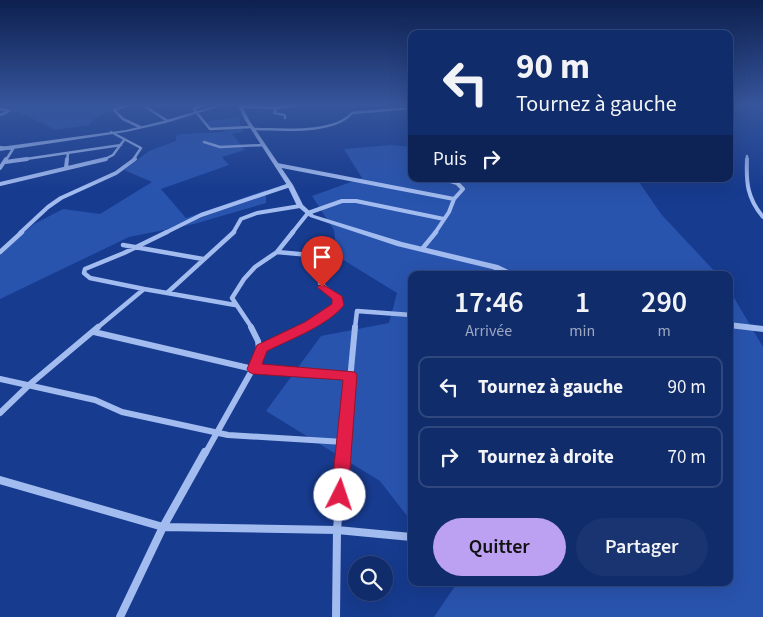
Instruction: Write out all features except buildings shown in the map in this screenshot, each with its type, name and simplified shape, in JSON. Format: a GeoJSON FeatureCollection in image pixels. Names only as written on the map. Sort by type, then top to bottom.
{"type":"FeatureCollection","features":[{"type":"Feature","properties":{"kind":"street"},"geometry":{"type":"LineString","coordinates":[[1,147],[106,133]]}},
{"type":"Feature","properties":{"kind":"street"},"geometry":{"type":"LineString","coordinates":[[1,147],[107,133]]}},
{"type":"Feature","properties":{"kind":"street"},"geometry":{"type":"LineString","coordinates":[[0,252],[48,207],[61,198],[116,173],[136,158],[142,148],[113,133]]}},
{"type":"Feature","properties":{"kind":"street"},"geometry":{"type":"LineString","coordinates":[[255,133],[278,165],[300,206],[321,221],[506,271]]}},
{"type":"Feature","properties":{"kind":"street"},"geometry":{"type":"LineString","coordinates":[[0,184],[103,160],[113,155],[124,140]]}},
{"type":"Feature","properties":{"kind":"street"},"geometry":{"type":"LineString","coordinates":[[204,142],[220,147],[263,145]]}},
{"type":"Feature","properties":{"kind":"street"},"geometry":{"type":"LineString","coordinates":[[5,162],[121,145]]}},
{"type":"Feature","properties":{"kind":"street"},"geometry":{"type":"LineString","coordinates":[[0,168],[13,150],[9,147]]}},
{"type":"Feature","properties":{"kind":"street"},"geometry":{"type":"LineString","coordinates":[[66,168],[68,154]]}},
{"type":"Feature","properties":{"kind":"street"},"geometry":{"type":"LineString","coordinates":[[747,156],[747,194],[750,204],[763,217]]}},
{"type":"Feature","properties":{"kind":"street"},"geometry":{"type":"LineString","coordinates":[[278,165],[454,199]]}},
{"type":"Feature","properties":{"kind":"street"},"geometry":{"type":"LineString","coordinates":[[422,249],[433,237],[452,208],[454,199],[463,189],[454,182]]}},
{"type":"Feature","properties":{"kind":"street"},"geometry":{"type":"LineString","coordinates":[[235,305],[90,278],[84,273],[85,269],[201,216],[290,185]]}},
{"type":"Feature","properties":{"kind":"street"},"geometry":{"type":"LineString","coordinates":[[120,617],[163,528],[260,356],[261,348],[232,298],[233,293],[244,279],[255,267],[277,252],[308,212],[329,207],[342,201],[356,201],[444,219]]}},
{"type":"Feature","properties":{"kind":"street"},"geometry":{"type":"LineString","coordinates":[[167,292],[231,236],[241,219],[257,213],[300,206]]}},
{"type":"Feature","properties":{"kind":"street"},"geometry":{"type":"LineString","coordinates":[[123,245],[203,259]]}},
{"type":"Feature","properties":{"kind":"street"},"geometry":{"type":"LineString","coordinates":[[261,348],[330,312],[338,305],[339,301],[320,283],[326,265],[326,260],[321,256],[277,252]]}},
{"type":"Feature","properties":{"kind":"street"},"geometry":{"type":"LineString","coordinates":[[0,413],[29,385],[144,289]]}},
{"type":"Feature","properties":{"kind":"street"},"geometry":{"type":"LineString","coordinates":[[336,617],[337,530],[357,311],[408,315]]}},
{"type":"Feature","properties":{"kind":"street"},"geometry":{"type":"LineString","coordinates":[[733,325],[763,329]]}},
{"type":"Feature","properties":{"kind":"street"},"geometry":{"type":"LineString","coordinates":[[94,332],[253,369],[350,375]]}},
{"type":"Feature","properties":{"kind":"street"},"geometry":{"type":"LineString","coordinates":[[0,379],[95,400],[122,412],[216,433],[264,439],[344,442]]}},
{"type":"Feature","properties":{"kind":"street"},"geometry":{"type":"LineString","coordinates":[[0,480],[163,528],[337,530],[408,537]]}},
{"type":"Feature","properties":{"kind":"shaded area"},"geometry":{"type":"Polygon","coordinates":[[[239,133],[232,134],[245,150],[222,157],[229,165],[161,189],[186,218],[266,190],[266,203],[194,224],[129,237],[0,299],[0,252],[34,224],[63,209],[100,214],[152,182],[124,170],[149,151],[176,141],[176,136],[181,134],[239,133]]]}},
{"type":"Feature","properties":{"kind":"shaded area"},"geometry":{"type":"Polygon","coordinates":[[[391,145],[408,147],[408,182],[639,182],[661,214],[714,271],[408,271],[408,517],[380,481],[266,411],[321,336],[389,323],[397,293],[337,256],[334,230],[312,196],[362,178],[344,149],[391,145]]]}},
{"type":"Feature","properties":{"kind":"shaded area"},"geometry":{"type":"Polygon","coordinates":[[[733,296],[763,347],[763,617],[434,617],[455,586],[733,586],[733,296]]]}},
{"type":"Feature","properties":{"kind":"route"},"geometry":{"type":"LineString","coordinates":[[322,287],[338,298],[338,305],[309,325],[261,348],[260,356],[253,369],[350,375],[340,495]]}}]}
